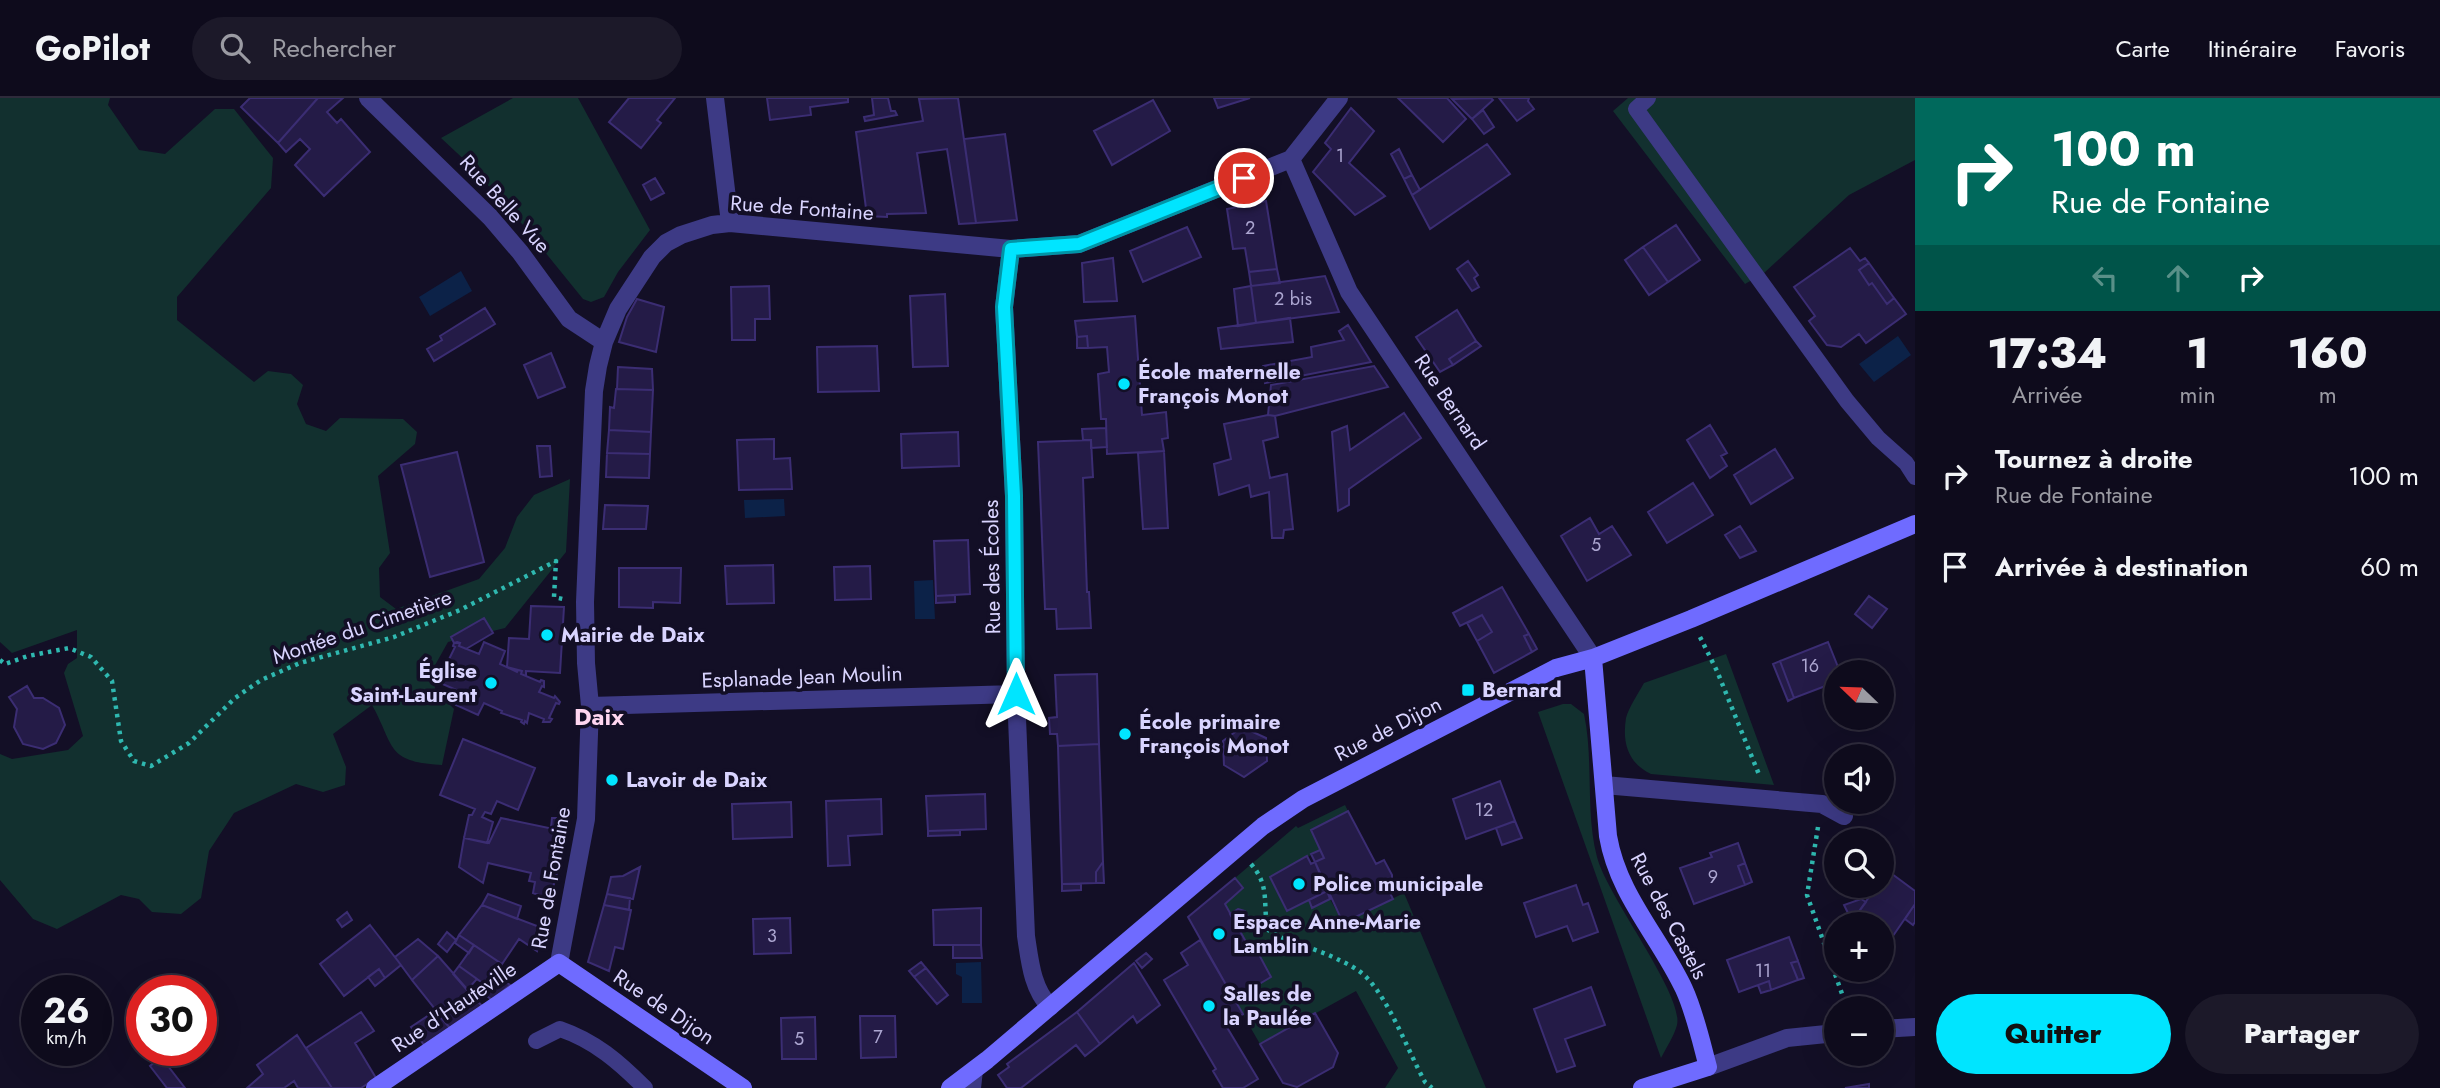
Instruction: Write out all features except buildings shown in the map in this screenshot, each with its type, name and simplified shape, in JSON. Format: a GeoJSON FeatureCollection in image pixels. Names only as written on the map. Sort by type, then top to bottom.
{"type":"FeatureCollection","features":[{"type":"Feature","properties":{"kind":"street","name":"Rue Belle Vue"},"geometry":{"type":"LineString","coordinates":[[368,98],[490,217],[520,252],[569,319],[604,342]]}},
{"type":"Feature","properties":{"kind":"street"},"geometry":{"type":"LineString","coordinates":[[715,98],[730,223]]}},
{"type":"Feature","properties":{"kind":"street"},"geometry":{"type":"LineString","coordinates":[[1292,159],[1339,98]]}},
{"type":"Feature","properties":{"kind":"street","name":"Rue de Fontaine"},"geometry":{"type":"LineString","coordinates":[[559,963],[586,820],[590,706],[585,602],[594,391],[604,342],[628,292],[652,257],[666,243],[696,229],[730,223],[1011,249],[1079,244],[1292,159]]}},
{"type":"Feature","properties":{"kind":"street","name":"Rue Bernard"},"geometry":{"type":"LineString","coordinates":[[1292,159],[1349,292],[1593,658]]}},
{"type":"Feature","properties":{"kind":"street","name":"Rue des Écoles"},"geometry":{"type":"LineString","coordinates":[[1011,249],[1004,307],[1014,496],[1016,694],[1026,936],[1039,995],[1049,1007]]}},
{"type":"Feature","properties":{"kind":"street","name":"Rue de Dijon"},"geometry":{"type":"LineString","coordinates":[[950,1088],[973,1079],[1049,1007],[1263,826],[1303,799],[1556,668],[1593,658],[1691,619],[1915,524]]}},
{"type":"Feature","properties":{"kind":"street","name":"Rue des Castels"},"geometry":{"type":"LineString","coordinates":[[1593,658],[1612,860],[1625,889],[1685,991],[1708,1067]]}},
{"type":"Feature","properties":{"kind":"street","name":"Esplanade Jean Moulin"},"geometry":{"type":"LineString","coordinates":[[590,706],[1016,694]]}},
{"type":"Feature","properties":{"kind":"street"},"geometry":{"type":"LineString","coordinates":[[1604,785],[1822,804],[1844,816]]}},
{"type":"Feature","properties":{"kind":"street","name":"Rue de Dijon"},"geometry":{"type":"LineString","coordinates":[[559,963],[743,1088]]}},
{"type":"Feature","properties":{"kind":"street","name":"Rue d'Hauteville"},"geometry":{"type":"LineString","coordinates":[[375,1088],[559,963]]}},
{"type":"Feature","properties":{"kind":"street"},"geometry":{"type":"LineString","coordinates":[[1894,1028],[1915,1027]]}},
{"type":"Feature","properties":{"kind":"street"},"geometry":{"type":"LineString","coordinates":[[1642,1088],[1787,1038],[1824,1034]]}},
{"type":"Feature","properties":{"kind":"lane"},"geometry":{"type":"LineString","coordinates":[[1648,98],[1636,109],[1847,401],[1878,438],[1906,463],[1915,477]]}},
{"type":"Feature","properties":{"kind":"lane"},"geometry":{"type":"LineString","coordinates":[[536,1041],[560,1029],[582,1037],[614,1058],[645,1088]]}},
{"type":"Feature","properties":{"kind":"path","name":"Montée du Cimetière"},"geometry":{"type":"LineString","coordinates":[[0,660],[5,664],[28,656],[69,648],[91,657],[113,681],[121,741],[134,761],[151,766],[189,743],[235,698],[261,680],[300,663],[394,637],[460,610],[556,561],[554,597],[585,602]]}},
{"type":"Feature","properties":{"kind":"path"},"geometry":{"type":"LineString","coordinates":[[1691,619],[1717,671],[1767,798]]}},
{"type":"Feature","properties":{"kind":"path"},"geometry":{"type":"LineString","coordinates":[[1822,804],[1807,895],[1843,996]]}},
{"type":"Feature","properties":{"kind":"path"},"geometry":{"type":"LineString","coordinates":[[1237,848],[1259,874],[1265,890],[1268,930],[1280,939],[1334,957],[1356,968],[1368,979],[1381,997],[1425,1083],[1432,1088]]}},
{"type":"Feature","properties":{"kind":"green space"},"geometry":{"type":"Polygon","coordinates":[[[0,98],[110,98],[108,105],[139,150],[165,154],[215,109],[234,109],[273,158],[271,188],[177,297],[177,320],[254,382],[268,371],[291,374],[303,385],[297,404],[306,424],[326,431],[340,418],[403,419],[417,432],[415,444],[378,476],[390,553],[379,568],[380,597],[396,609],[479,579],[505,548],[517,517],[534,495],[570,479],[566,552],[505,628],[448,642],[434,667],[435,689],[454,709],[442,765],[401,756],[389,741],[372,705],[333,734],[346,767],[345,785],[323,792],[296,784],[234,813],[209,851],[201,898],[181,914],[152,912],[139,899],[121,895],[57,929],[33,919],[0,880],[0,754],[12,759],[68,750],[83,736],[64,673],[68,664],[77,658],[77,630],[12,653],[0,642],[0,98]]]}},
{"type":"Feature","properties":{"kind":"green space"},"geometry":{"type":"Polygon","coordinates":[[[513,98],[578,98],[650,230],[618,272],[604,297],[591,302],[583,299],[471,166],[441,138],[513,98]]]}},
{"type":"Feature","properties":{"kind":"green space"},"geometry":{"type":"Polygon","coordinates":[[[1628,98],[1915,98],[1915,160],[1849,195],[1764,273],[1745,284],[1613,111],[1628,98]]]}},
{"type":"Feature","properties":{"kind":"green space"},"geometry":{"type":"Polygon","coordinates":[[[1726,654],[1774,785],[1651,774],[1643,769],[1628,751],[1625,727],[1629,709],[1644,683],[1726,654]]]}},
{"type":"Feature","properties":{"kind":"green space"},"geometry":{"type":"Polygon","coordinates":[[[1571,704],[1584,714],[1589,750],[1591,822],[1597,857],[1669,992],[1676,1011],[1677,1025],[1661,1058],[1538,712],[1571,704]]]}},
{"type":"Feature","properties":{"kind":"green space"},"geometry":{"type":"Polygon","coordinates":[[[1345,805],[1348,811],[1311,830],[1320,850],[1271,877],[1286,910],[1309,900],[1313,908],[1330,899],[1343,923],[1404,893],[1486,1088],[1385,1088],[1398,1068],[1356,991],[1260,1044],[1234,999],[1271,977],[1256,949],[1251,951],[1238,928],[1246,924],[1248,917],[1245,911],[1238,910],[1230,914],[1225,904],[1243,889],[1235,878],[1296,826],[1298,828],[1345,805]]]}},
{"type":"Feature","properties":{"kind":"water"},"geometry":{"type":"Polygon","coordinates":[[[461,271],[472,291],[430,316],[419,297],[461,271]]]}},
{"type":"Feature","properties":{"kind":"water"},"geometry":{"type":"Polygon","coordinates":[[[1898,336],[1911,355],[1874,382],[1859,364],[1898,336]]]}},
{"type":"Feature","properties":{"kind":"water"},"geometry":{"type":"Polygon","coordinates":[[[784,499],[785,516],[745,518],[744,500],[784,499]]]}},
{"type":"Feature","properties":{"kind":"water"},"geometry":{"type":"Polygon","coordinates":[[[933,580],[935,619],[915,619],[914,581],[933,580]]]}},
{"type":"Feature","properties":{"kind":"water"},"geometry":{"type":"Polygon","coordinates":[[[981,962],[982,1003],[962,1003],[962,977],[956,974],[956,963],[981,962]]]}},
{"type":"Feature","properties":{"kind":"place","name":"École maternelle François Monot"},"geometry":{"type":"Point","coordinates":[1124,384]}},
{"type":"Feature","properties":{"kind":"place","name":"Mairie de Daix"},"geometry":{"type":"Point","coordinates":[547,635]}},
{"type":"Feature","properties":{"kind":"place","name":"Église Saint-Laurent"},"geometry":{"type":"Point","coordinates":[491,683]}},
{"type":"Feature","properties":{"kind":"place","name":"Bernard"},"geometry":{"type":"Point","coordinates":[1468,690]}},
{"type":"Feature","properties":{"kind":"place","name":"École primaire François Monot"},"geometry":{"type":"Point","coordinates":[1125,734]}},
{"type":"Feature","properties":{"kind":"place","name":"Lavoir de Daix"},"geometry":{"type":"Point","coordinates":[612,780]}},
{"type":"Feature","properties":{"kind":"place","name":"Police municipale"},"geometry":{"type":"Point","coordinates":[1299,884]}},
{"type":"Feature","properties":{"kind":"place","name":"Espace Anne-Marie Lamblin"},"geometry":{"type":"Point","coordinates":[1219,934]}},
{"type":"Feature","properties":{"kind":"place","name":"Salles de la Paulée"},"geometry":{"type":"Point","coordinates":[1209,1006]}},
{"type":"Feature","properties":{"kind":"district","name":"Daix"},"geometry":{"type":"Point","coordinates":[599,717]}},
{"type":"Feature","properties":{"kind":"route"},"geometry":{"type":"LineString","coordinates":[[1016,694],[1014,496],[1004,307],[1011,249],[1079,244],[1244,178]]}}]}
